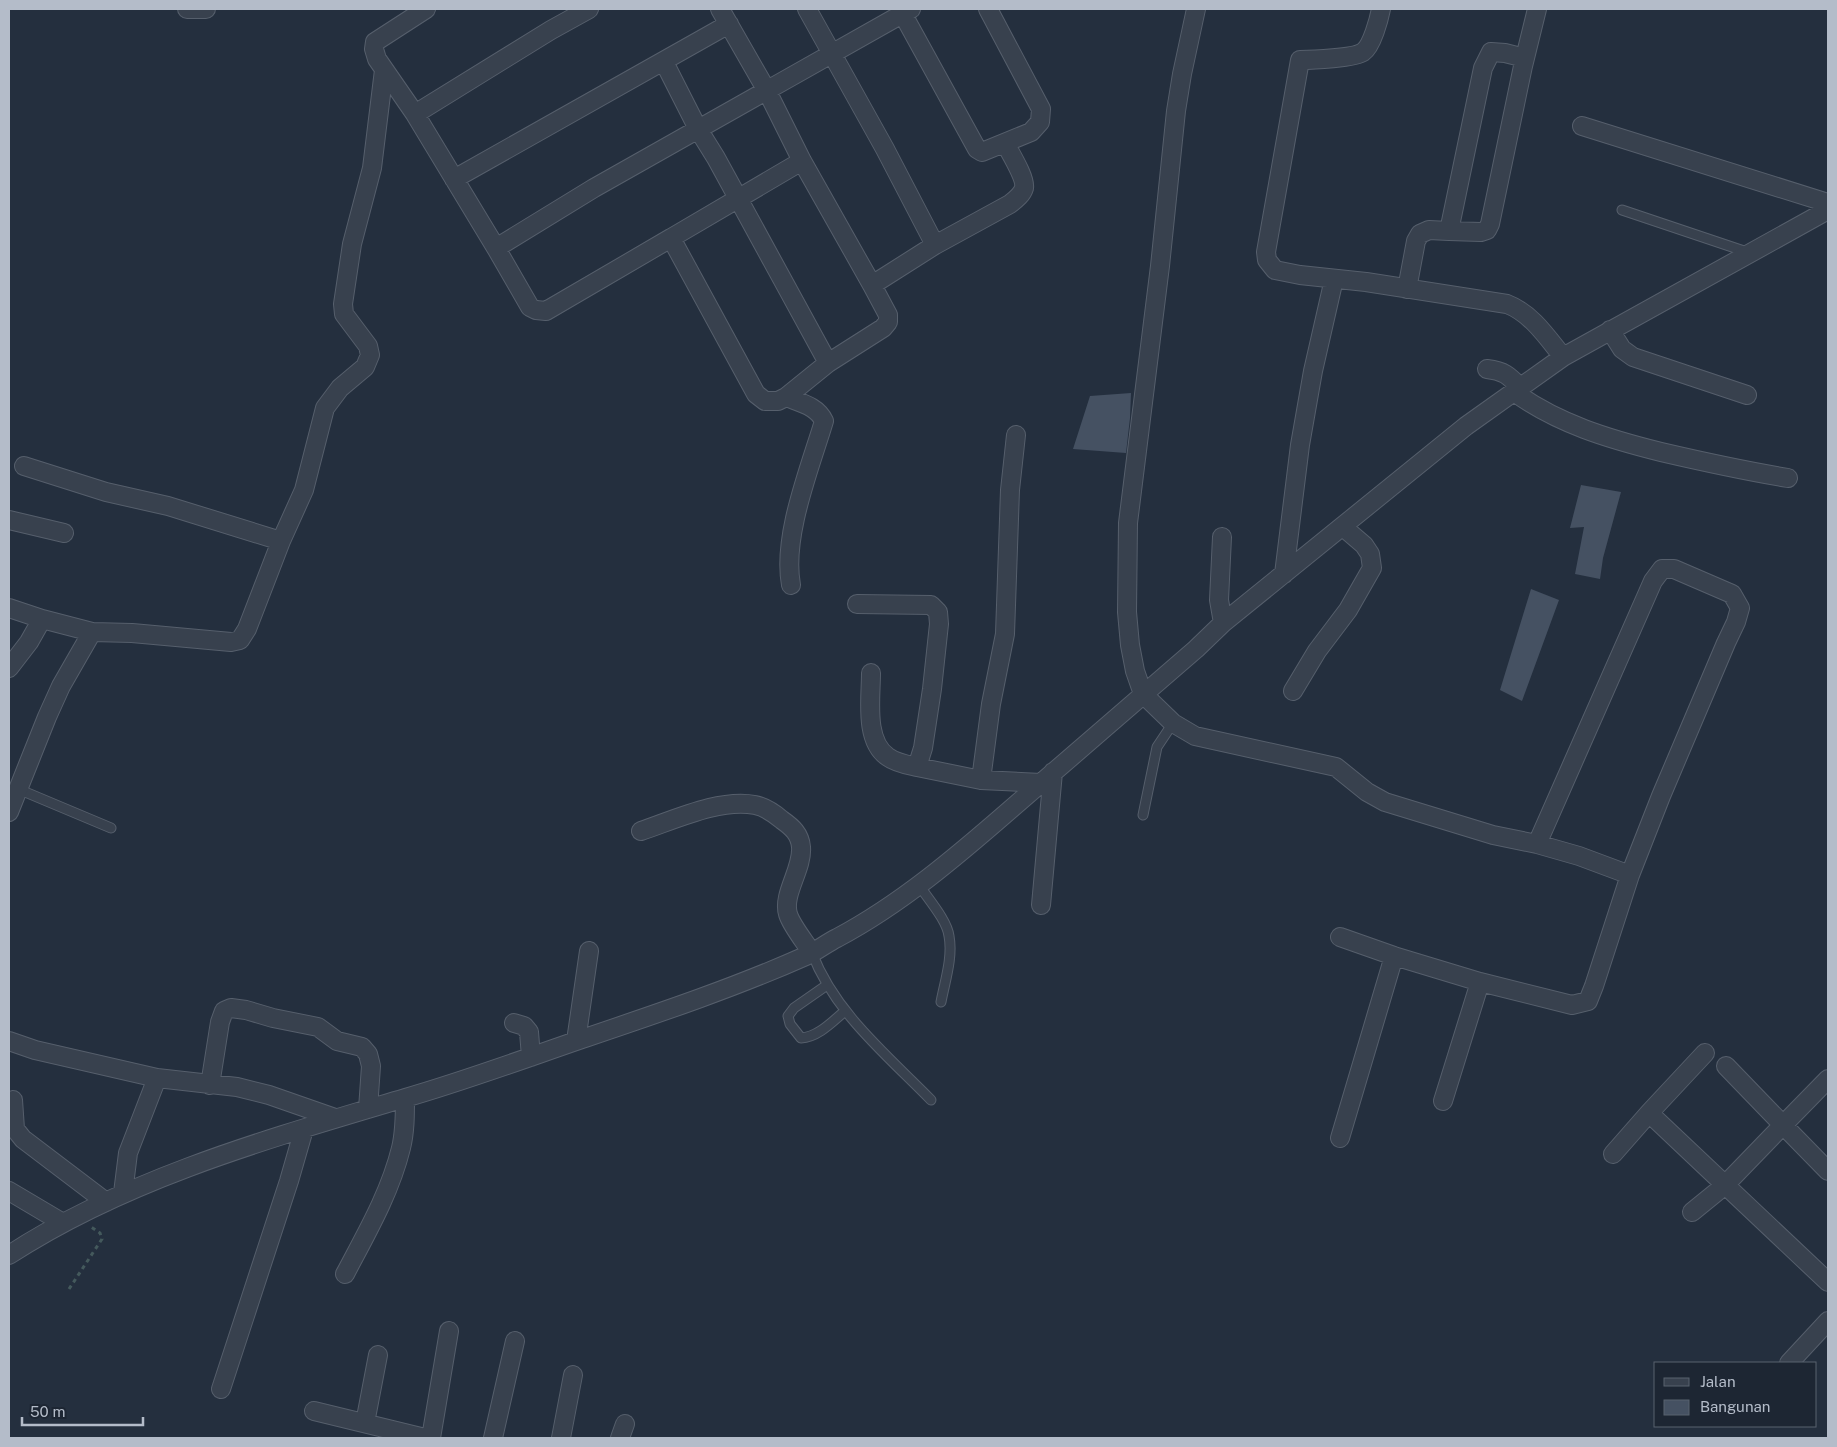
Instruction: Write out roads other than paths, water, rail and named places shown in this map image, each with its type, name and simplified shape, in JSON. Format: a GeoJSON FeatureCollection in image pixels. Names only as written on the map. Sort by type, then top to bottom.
{"type":"FeatureCollection","features":[{"type":"Feature","properties":{"kind":"street"},"geometry":{"type":"LineString","coordinates":[[187,9],[206,9]]}},
{"type":"Feature","properties":{"kind":"street"},"geometry":{"type":"LineString","coordinates":[[426,9],[375,42],[376,59],[414,114],[454,178],[530,307],[536,310],[546,311],[802,161]]}},
{"type":"Feature","properties":{"kind":"street"},"geometry":{"type":"LineString","coordinates":[[414,114],[551,30],[590,9]]}},
{"type":"Feature","properties":{"kind":"street"},"geometry":{"type":"LineString","coordinates":[[671,238],[756,394],[765,401],[778,401],[786,397],[828,363],[883,328],[888,322],[888,315],[872,285],[802,161],[767,91],[720,9]]}},
{"type":"Feature","properties":{"kind":"street"},"geometry":{"type":"LineString","coordinates":[[807,9],[936,245]]}},
{"type":"Feature","properties":{"kind":"street"},"geometry":{"type":"LineString","coordinates":[[496,248],[594,188],[832,54],[904,10],[979,151],[984,152],[1031,132],[1040,122],[1041,109],[988,9]]}},
{"type":"Feature","properties":{"kind":"street"},"geometry":{"type":"LineString","coordinates":[[1196,9],[1176,111],[1160,266],[1128,523],[1127,588],[1129,637],[1135,671],[1143,694],[1173,723],[1195,736],[1336,767],[1367,792],[1385,802],[1493,835],[1538,844],[1580,856],[1630,875]]}},
{"type":"Feature","properties":{"kind":"street"},"geometry":{"type":"LineString","coordinates":[[1381,9],[1370,42],[1363,52],[1353,56],[1300,60],[1266,252],[1267,260],[1275,270],[1300,275],[1507,304],[1518,308],[1563,357]]}},
{"type":"Feature","properties":{"kind":"street"},"geometry":{"type":"LineString","coordinates":[[1407,289],[1416,241],[1420,234],[1430,230],[1482,232],[1487,230],[1537,9]]}},
{"type":"Feature","properties":{"kind":"street"},"geometry":{"type":"LineString","coordinates":[[454,178],[729,24]]}},
{"type":"Feature","properties":{"kind":"street"},"geometry":{"type":"LineString","coordinates":[[1449,231],[1482,68],[1486,58],[1491,52],[1497,51],[1525,58]]}},
{"type":"Feature","properties":{"kind":"street"},"geometry":{"type":"LineString","coordinates":[[664,62],[698,128],[828,363]]}},
{"type":"Feature","properties":{"kind":"street"},"geometry":{"type":"LineString","coordinates":[[9,608],[92,632],[132,633],[231,642],[240,640],[304,490],[325,408],[336,393],[365,366],[370,355],[368,346],[344,314],[343,304],[352,244],[372,168],[384,70]]}},
{"type":"Feature","properties":{"kind":"street"},"geometry":{"type":"LineString","coordinates":[[1582,126],[1828,202]]}},
{"type":"Feature","properties":{"kind":"street"},"geometry":{"type":"LineString","coordinates":[[872,285],[936,245],[1010,204],[1021,195],[1024,187],[1023,178],[1005,143]]}},
{"type":"Feature","properties":{"kind":"street"},"geometry":{"type":"LineString","coordinates":[[9,1254],[70,1219],[123,1193],[197,1164],[335,1118],[531,1057],[741,983],[812,953],[865,924],[956,857],[1223,623],[1466,426],[1563,357],[1828,210]]}},
{"type":"Feature","properties":{"kind":"street"},"geometry":{"type":"LineString","coordinates":[[1284,574],[1300,445],[1313,371],[1334,279]]}},
{"type":"Feature","properties":{"kind":"street"},"geometry":{"type":"LineString","coordinates":[[1610,330],[1622,348],[1633,357],[1747,394]]}},
{"type":"Feature","properties":{"kind":"street"},"geometry":{"type":"LineString","coordinates":[[1487,369],[1501,371],[1509,376],[1525,400],[1570,424],[1596,435],[1690,458],[1788,478]]}},
{"type":"Feature","properties":{"kind":"street"},"geometry":{"type":"LineString","coordinates":[[786,397],[816,410],[824,421],[793,528],[789,560],[791,585]]}},
{"type":"Feature","properties":{"kind":"street"},"geometry":{"type":"LineString","coordinates":[[981,780],[991,704],[1005,634],[1008,509],[1016,435]]}},
{"type":"Feature","properties":{"kind":"street"},"geometry":{"type":"LineString","coordinates":[[24,466],[106,492],[168,506],[281,541]]}},
{"type":"Feature","properties":{"kind":"street"},"geometry":{"type":"LineString","coordinates":[[9,520],[64,533]]}},
{"type":"Feature","properties":{"kind":"street"},"geometry":{"type":"LineString","coordinates":[[1293,691],[1317,651],[1348,610],[1372,568],[1370,554],[1364,545],[1343,527]]}},
{"type":"Feature","properties":{"kind":"street"},"geometry":{"type":"LineString","coordinates":[[1222,537],[1219,600],[1223,623]]}},
{"type":"Feature","properties":{"kind":"street"},"geometry":{"type":"LineString","coordinates":[[1340,937],[1394,956],[1480,982],[1572,1005],[1588,1001],[1630,875],[1661,796],[1736,622],[1740,608],[1732,594],[1674,569],[1662,569],[1654,581],[1538,844]]}},
{"type":"Feature","properties":{"kind":"street"},"geometry":{"type":"LineString","coordinates":[[857,604],[931,605],[938,612],[939,624],[932,689],[923,748],[917,767]]}},
{"type":"Feature","properties":{"kind":"street"},"geometry":{"type":"LineString","coordinates":[[9,668],[29,642],[42,619]]}},
{"type":"Feature","properties":{"kind":"street"},"geometry":{"type":"LineString","coordinates":[[9,812],[61,686],[92,632]]}},
{"type":"Feature","properties":{"kind":"street"},"geometry":{"type":"LineString","coordinates":[[871,673],[873,732],[879,749],[889,758],[917,767],[981,780],[1047,778]]}},
{"type":"Feature","properties":{"kind":"street"},"geometry":{"type":"LineString","coordinates":[[1041,905],[1047,778]]}},
{"type":"Feature","properties":{"kind":"street"},"geometry":{"type":"LineString","coordinates":[[641,831],[716,806],[757,805],[774,814],[790,826],[799,836],[801,848],[800,862],[787,902],[787,912],[790,921],[812,953]]}},
{"type":"Feature","properties":{"kind":"street"},"geometry":{"type":"LineString","coordinates":[[576,1041],[589,951]]}},
{"type":"Feature","properties":{"kind":"street"},"geometry":{"type":"LineString","coordinates":[[1340,1138],[1394,956]]}},
{"type":"Feature","properties":{"kind":"street"},"geometry":{"type":"LineString","coordinates":[[1443,1101],[1480,982]]}},
{"type":"Feature","properties":{"kind":"street"},"geometry":{"type":"LineString","coordinates":[[210,1085],[220,1022],[224,1011],[232,1008],[246,1010],[273,1018],[318,1027],[337,1041],[362,1047],[368,1054],[371,1066],[368,1109]]}},
{"type":"Feature","properties":{"kind":"street"},"geometry":{"type":"LineString","coordinates":[[514,1023],[524,1026],[530,1032],[531,1057]]}},
{"type":"Feature","properties":{"kind":"street"},"geometry":{"type":"LineString","coordinates":[[9,1041],[35,1050],[157,1078],[236,1087],[269,1095],[335,1118]]}},
{"type":"Feature","properties":{"kind":"street"},"geometry":{"type":"LineString","coordinates":[[1613,1154],[1705,1053]]}},
{"type":"Feature","properties":{"kind":"street"},"geometry":{"type":"LineString","coordinates":[[1726,1066],[1828,1170]]}},
{"type":"Feature","properties":{"kind":"street"},"geometry":{"type":"LineString","coordinates":[[123,1193],[128,1153],[157,1078]]}},
{"type":"Feature","properties":{"kind":"street"},"geometry":{"type":"LineString","coordinates":[[1692,1212],[1724,1186],[1828,1079]]}},
{"type":"Feature","properties":{"kind":"street"},"geometry":{"type":"LineString","coordinates":[[345,1274],[373,1221],[401,1148],[404,1125],[404,1098]]}},
{"type":"Feature","properties":{"kind":"street"},"geometry":{"type":"LineString","coordinates":[[13,1100],[15,1129],[22,1139],[106,1202]]}},
{"type":"Feature","properties":{"kind":"street"},"geometry":{"type":"LineString","coordinates":[[1649,1113],[1724,1186],[1828,1282]]}},
{"type":"Feature","properties":{"kind":"street"},"geometry":{"type":"LineString","coordinates":[[222,1389],[304,1129]]}},
{"type":"Feature","properties":{"kind":"street"},"geometry":{"type":"LineString","coordinates":[[9,1191],[70,1219]]}},
{"type":"Feature","properties":{"kind":"street"},"geometry":{"type":"LineString","coordinates":[[1790,1362],[1828,1321]]}},
{"type":"Feature","properties":{"kind":"street"},"geometry":{"type":"LineString","coordinates":[[431,1438],[449,1331]]}},
{"type":"Feature","properties":{"kind":"street"},"geometry":{"type":"LineString","coordinates":[[492,1438],[515,1341]]}},
{"type":"Feature","properties":{"kind":"street"},"geometry":{"type":"LineString","coordinates":[[365,1423],[378,1355]]}},
{"type":"Feature","properties":{"kind":"street"},"geometry":{"type":"LineString","coordinates":[[561,1438],[573,1375]]}},
{"type":"Feature","properties":{"kind":"street"},"geometry":{"type":"LineString","coordinates":[[314,1411],[425,1438]]}},
{"type":"Feature","properties":{"kind":"lane"},"geometry":{"type":"LineString","coordinates":[[1622,210],[1750,253]]}},
{"type":"Feature","properties":{"kind":"lane"},"geometry":{"type":"LineString","coordinates":[[1143,815],[1156,747],[1173,723]]}},
{"type":"Feature","properties":{"kind":"lane"},"geometry":{"type":"LineString","coordinates":[[18,789],[111,828]]}},
{"type":"Feature","properties":{"kind":"lane"},"geometry":{"type":"LineString","coordinates":[[919,885],[939,914],[949,934],[950,950],[941,1002]]}},
{"type":"Feature","properties":{"kind":"lane"},"geometry":{"type":"LineString","coordinates":[[812,953],[827,986],[845,1011],[931,1100]]}},
{"type":"Feature","properties":{"kind":"lane"},"geometry":{"type":"LineString","coordinates":[[827,986],[794,1008],[788,1016],[790,1024],[801,1038],[807,1038],[815,1036],[845,1011]]}}]}
